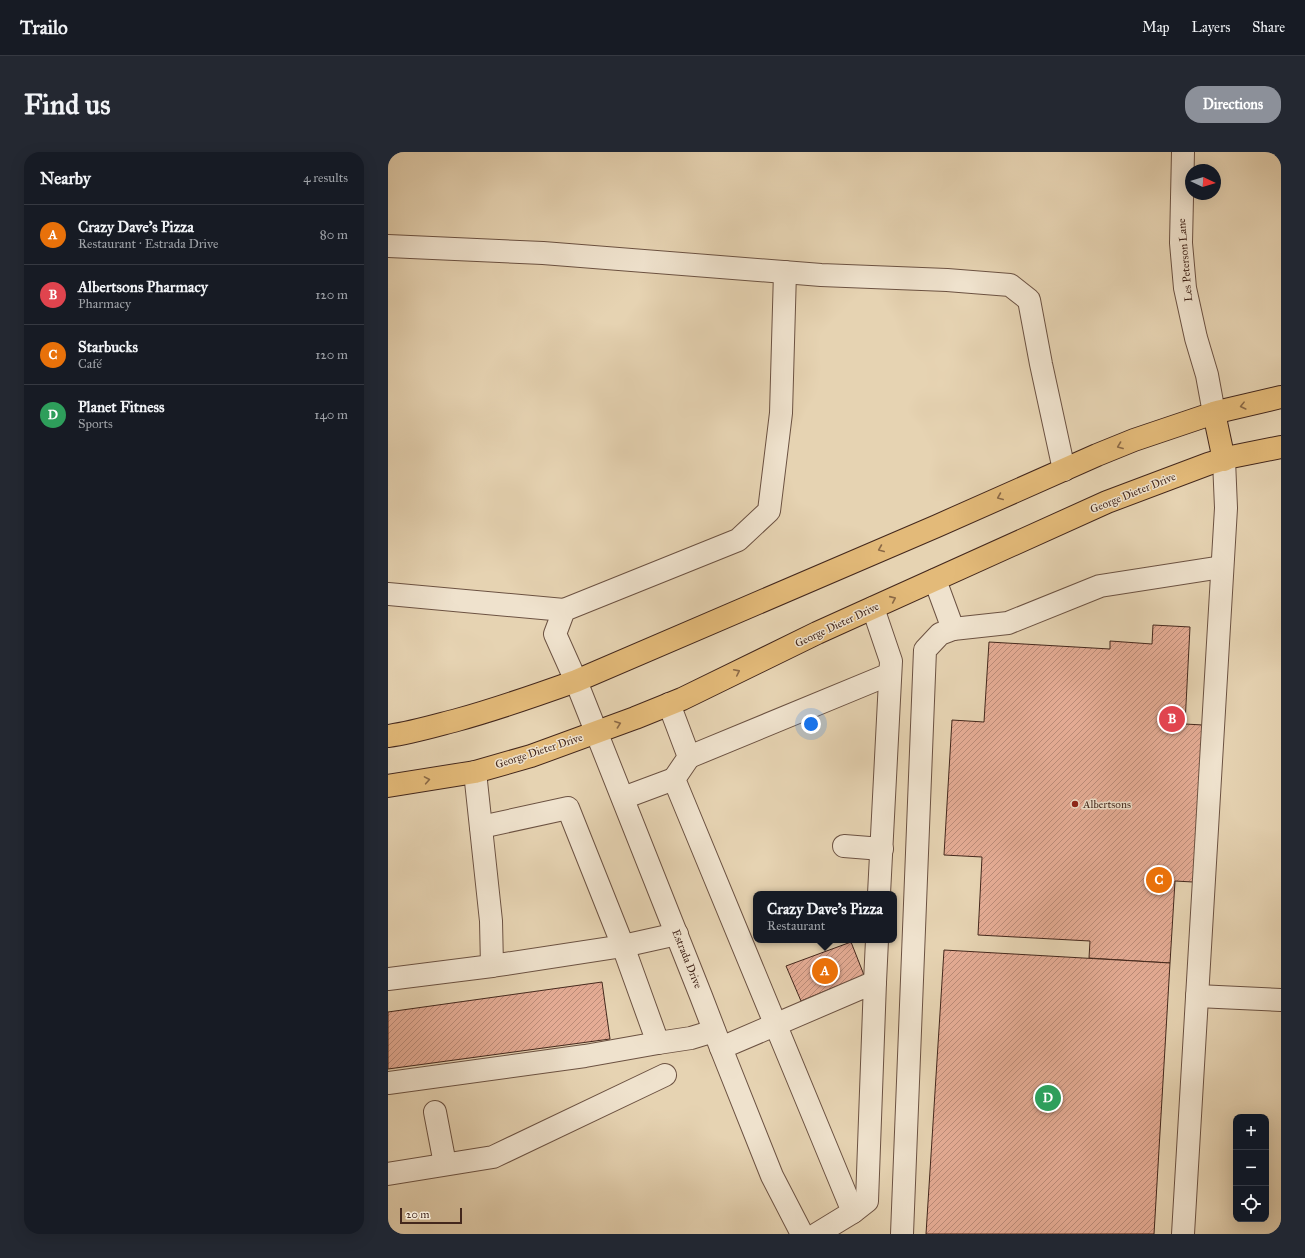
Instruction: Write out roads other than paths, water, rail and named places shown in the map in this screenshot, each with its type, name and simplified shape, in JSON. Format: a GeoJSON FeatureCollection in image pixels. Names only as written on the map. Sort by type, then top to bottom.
{"type":"FeatureCollection","features":[{"type":"Feature","properties":{"kind":"main road"},"geometry":{"type":"LineString","coordinates":[[388,736],[472,716],[527,699],[576,681],[1064,470],[1097,454],[1134,440],[1214,414],[1281,397]]}},
{"type":"Feature","properties":{"kind":"main road"},"geometry":{"type":"LineString","coordinates":[[1214,414],[1224,460]]}},
{"type":"Feature","properties":{"kind":"main road","name":"George Dieter Drive"},"geometry":{"type":"LineString","coordinates":[[388,786],[475,772],[531,756],[596,732],[669,704],[817,633],[1107,502],[1163,480],[1224,460],[1281,447]]}},
{"type":"Feature","properties":{"kind":"street","name":"Les Peterson Lane"},"geometry":{"type":"LineString","coordinates":[[1183,152],[1181,243],[1186,288],[1196,338],[1207,375],[1214,414]]}},
{"type":"Feature","properties":{"kind":"street"},"geometry":{"type":"LineString","coordinates":[[388,246],[543,253],[785,272],[947,280],[1010,285],[1029,300],[1064,470]]}},
{"type":"Feature","properties":{"kind":"street"},"geometry":{"type":"LineString","coordinates":[[388,594],[564,610],[738,540],[769,511],[781,413],[785,272]]}},
{"type":"Feature","properties":{"kind":"street"},"geometry":{"type":"LineString","coordinates":[[1183,1234],[1226,508],[1224,460]]}},
{"type":"Feature","properties":{"kind":"street"},"geometry":{"type":"LineString","coordinates":[[902,1234],[925,650],[940,634],[953,629],[1008,623],[1100,586],[1222,567]]}},
{"type":"Feature","properties":{"kind":"street"},"geometry":{"type":"LineString","coordinates":[[935,580],[953,629]]}},
{"type":"Feature","properties":{"kind":"street"},"geometry":{"type":"LineString","coordinates":[[873,608],[891,661],[879,891]]}},
{"type":"Feature","properties":{"kind":"street","name":"Estrada Drive"},"geometry":{"type":"LineString","coordinates":[[564,610],[555,634],[576,681],[623,798],[717,1040],[772,1176],[802,1234]]}},
{"type":"Feature","properties":{"kind":"street"},"geometry":{"type":"LineString","coordinates":[[623,798],[674,779],[688,757],[890,674]]}},
{"type":"Feature","properties":{"kind":"street"},"geometry":{"type":"LineString","coordinates":[[669,704],[688,757]]}},
{"type":"Feature","properties":{"kind":"street"},"geometry":{"type":"LineString","coordinates":[[475,772],[491,921],[492,966]]}},
{"type":"Feature","properties":{"kind":"street"},"geometry":{"type":"LineString","coordinates":[[674,779],[853,1212]]}},
{"type":"Feature","properties":{"kind":"street"},"geometry":{"type":"LineString","coordinates":[[481,827],[568,808],[623,946],[658,1043]]}},
{"type":"Feature","properties":{"kind":"street"},"geometry":{"type":"LineString","coordinates":[[844,846],[882,850]]}},
{"type":"Feature","properties":{"kind":"street"},"geometry":{"type":"LineString","coordinates":[[388,979],[492,966],[623,946],[677,934]]}},
{"type":"Feature","properties":{"kind":"street"},"geometry":{"type":"LineString","coordinates":[[817,1234],[853,1212],[867,1201],[877,943]]}},
{"type":"Feature","properties":{"kind":"street"},"geometry":{"type":"LineString","coordinates":[[388,1083],[585,1056],[691,1038],[717,1040],[776,1026],[875,982]]}},
{"type":"Feature","properties":{"kind":"street"},"geometry":{"type":"LineString","coordinates":[[1197,996],[1281,1000]]}},
{"type":"Feature","properties":{"kind":"street"},"geometry":{"type":"LineString","coordinates":[[388,1174],[493,1157],[665,1075]]}},
{"type":"Feature","properties":{"kind":"street"},"geometry":{"type":"LineString","coordinates":[[435,1112],[445,1164]]}},
{"type":"Feature","properties":{"kind":"place","name":"Albertsons Pharmacy"},"geometry":{"type":"Point","coordinates":[1172,719]}},
{"type":"Feature","properties":{"kind":"place","name":"Albertsons"},"geometry":{"type":"Point","coordinates":[1075,804]}},
{"type":"Feature","properties":{"kind":"place","name":"Starbucks"},"geometry":{"type":"Point","coordinates":[1159,880]}},
{"type":"Feature","properties":{"kind":"place","name":"Crazy Dave's Pizza"},"geometry":{"type":"Point","coordinates":[825,971]}},
{"type":"Feature","properties":{"kind":"place","name":"Planet Fitness"},"geometry":{"type":"Point","coordinates":[1048,1098]}}]}
